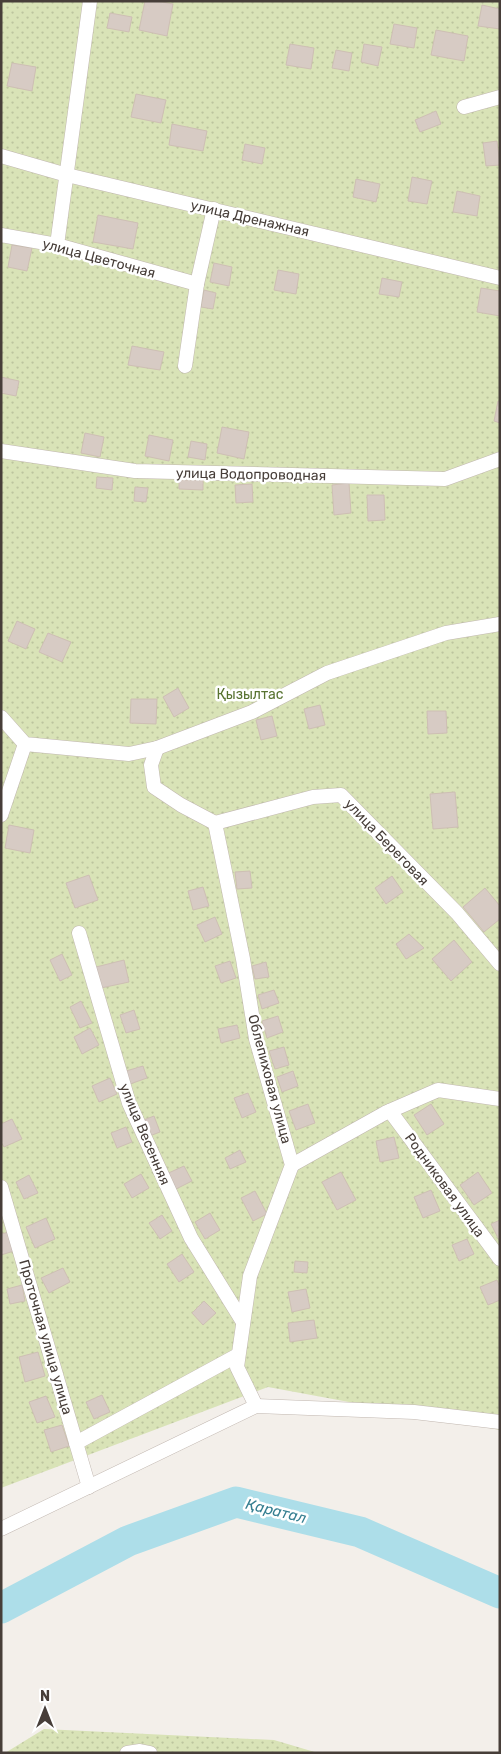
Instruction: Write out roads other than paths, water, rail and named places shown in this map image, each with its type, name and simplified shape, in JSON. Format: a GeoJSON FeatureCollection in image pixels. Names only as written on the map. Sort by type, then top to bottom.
{"type":"FeatureCollection","features":[{"type":"Feature","properties":{"kind":"street"},"geometry":{"type":"LineString","coordinates":[[57,245],[90,1]]}},
{"type":"Feature","properties":{"kind":"street"},"geometry":{"type":"LineString","coordinates":[[464,108],[500,97]]}},
{"type":"Feature","properties":{"kind":"street","name":"улица Дренажная"},"geometry":{"type":"LineString","coordinates":[[1,156],[67,175],[500,278]]}},
{"type":"Feature","properties":{"kind":"street"},"geometry":{"type":"LineString","coordinates":[[185,366],[196,284],[214,209]]}},
{"type":"Feature","properties":{"kind":"street","name":"улица Цветочная"},"geometry":{"type":"LineString","coordinates":[[1,235],[57,245],[196,284]]}},
{"type":"Feature","properties":{"kind":"street","name":"улица Водопроводная"},"geometry":{"type":"LineString","coordinates":[[1,451],[135,471],[445,478],[500,459]]}},
{"type":"Feature","properties":{"kind":"street"},"geometry":{"type":"LineString","coordinates":[[1,717],[25,744],[130,754],[157,748],[252,712],[327,673],[446,633],[500,624]]}},
{"type":"Feature","properties":{"kind":"street"},"geometry":{"type":"LineString","coordinates":[[1,815],[25,744]]}},
{"type":"Feature","properties":{"kind":"street"},"geometry":{"type":"LineString","coordinates":[[157,748],[151,765],[154,787],[181,805],[214,823]]}},
{"type":"Feature","properties":{"kind":"street","name":"улица Береговая"},"geometry":{"type":"LineString","coordinates":[[214,823],[314,797],[341,795],[457,913],[500,964]]}},
{"type":"Feature","properties":{"kind":"street","name":"Облепиховая улица"},"geometry":{"type":"LineString","coordinates":[[214,823],[243,959],[256,1039],[292,1164]]}},
{"type":"Feature","properties":{"kind":"street","name":"улица Весенняя"},"geometry":{"type":"LineString","coordinates":[[79,933],[129,1103],[191,1238],[243,1322]]}},
{"type":"Feature","properties":{"kind":"street"},"geometry":{"type":"LineString","coordinates":[[256,1406],[237,1367],[238,1355],[250,1276],[292,1164],[390,1111],[438,1090],[500,1099]]}},
{"type":"Feature","properties":{"kind":"street","name":"Родниковая улица"},"geometry":{"type":"LineString","coordinates":[[390,1111],[500,1260]]}},
{"type":"Feature","properties":{"kind":"street","name":"Проточная улица улица"},"geometry":{"type":"LineString","coordinates":[[1,1188],[89,1487]]}},
{"type":"Feature","properties":{"kind":"street"},"geometry":{"type":"LineString","coordinates":[[76,1443],[238,1355]]}},
{"type":"Feature","properties":{"kind":"street"},"geometry":{"type":"LineString","coordinates":[[1,1529],[256,1406],[414,1412],[500,1422]]}},
{"type":"Feature","properties":{"kind":"waterway","name":"Қаратал"},"geometry":{"type":"LineString","coordinates":[[1,1608],[128,1541],[236,1502],[360,1532],[500,1593]]}},
{"type":"Feature","properties":{"kind":"park label","name":"Қызылтас"},"geometry":{"type":"Point","coordinates":[250,694]}}]}
